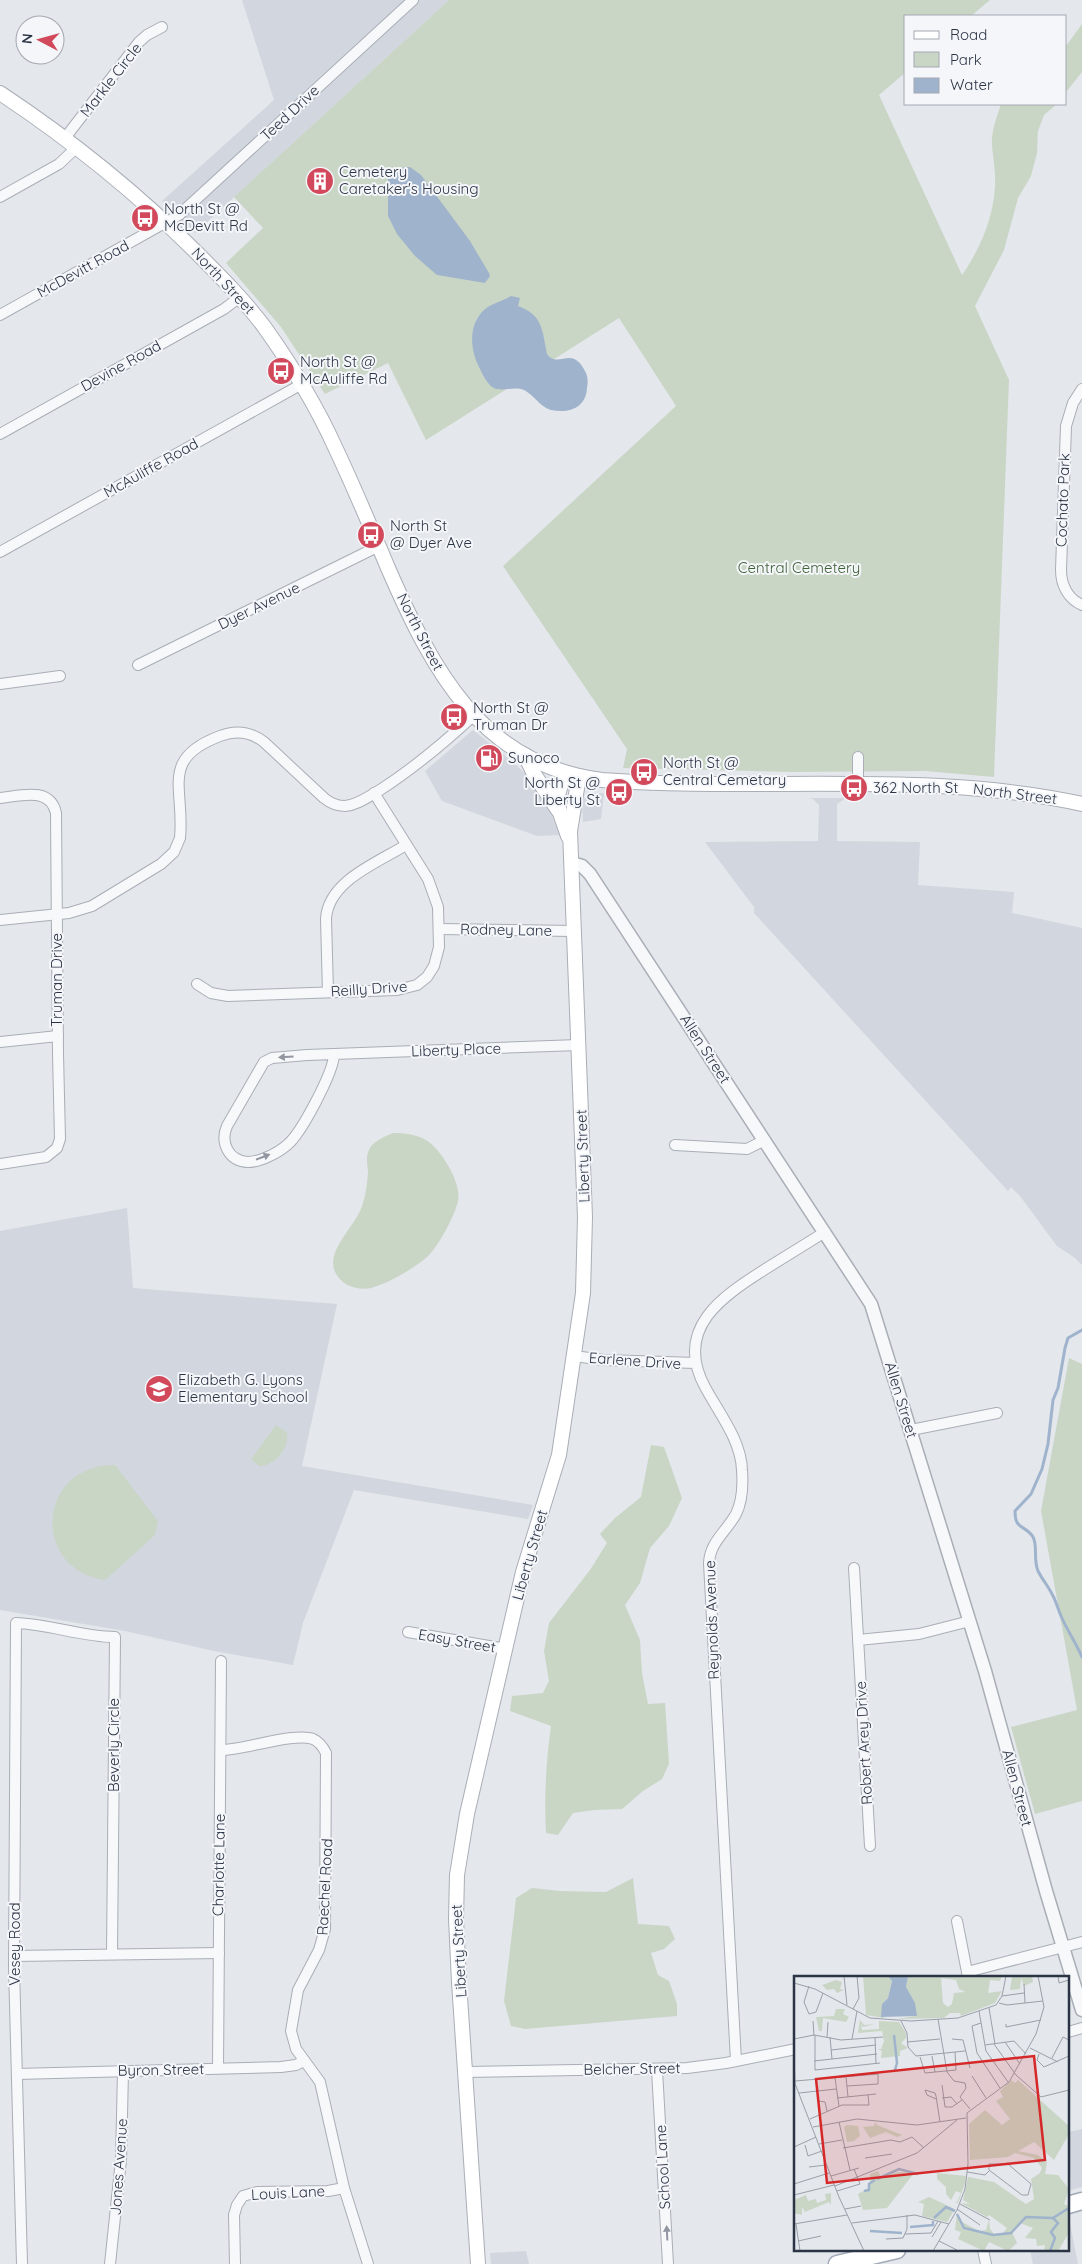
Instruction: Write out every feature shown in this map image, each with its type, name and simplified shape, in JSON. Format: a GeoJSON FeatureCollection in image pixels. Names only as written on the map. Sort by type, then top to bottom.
{"type":"FeatureCollection","features":[{"type":"Feature","properties":{"kind":"main road","name":"North Street"},"geometry":{"type":"LineString","coordinates":[[0,93],[77,147],[166,223],[240,297],[271,337],[302,384],[334,444],[411,620],[431,659],[474,715],[497,736],[525,755],[573,775],[625,781],[969,788],[1037,796],[1082,804]]}},
{"type":"Feature","properties":{"kind":"main road"},"geometry":{"type":"LineString","coordinates":[[525,755],[534,774],[558,812]]}},
{"type":"Feature","properties":{"kind":"main road","name":"Liberty Street"},"geometry":{"type":"LineString","coordinates":[[570,843],[558,812],[557,794],[573,775]]}},
{"type":"Feature","properties":{"kind":"main road","name":"Liberty Street"},"geometry":{"type":"LineString","coordinates":[[478,2264],[456,1919],[458,1868],[468,1814],[530,1547],[559,1456],[584,1280],[586,1248],[570,843],[573,775]]}},
{"type":"Feature","properties":{"kind":"main road"},"geometry":{"type":"LineString","coordinates":[[837,2264],[892,2255]]}},
{"type":"Feature","properties":{"kind":"street","name":"Teed Drive"},"geometry":{"type":"LineString","coordinates":[[166,223],[184,211],[413,0]]}},
{"type":"Feature","properties":{"kind":"street","name":"Markle Circle"},"geometry":{"type":"LineString","coordinates":[[65,138],[139,42],[162,27]]}},
{"type":"Feature","properties":{"kind":"street"},"geometry":{"type":"LineString","coordinates":[[0,197],[58,164],[77,147]]}},
{"type":"Feature","properties":{"kind":"street","name":"McDevitt Road"},"geometry":{"type":"LineString","coordinates":[[0,315],[166,223]]}},
{"type":"Feature","properties":{"kind":"street","name":"Devine Road"},"geometry":{"type":"LineString","coordinates":[[0,434],[224,309],[240,297]]}},
{"type":"Feature","properties":{"kind":"street","name":"McAuliffe Road"},"geometry":{"type":"LineString","coordinates":[[0,552],[302,384]]}},
{"type":"Feature","properties":{"kind":"street","name":"Cochato Park"},"geometry":{"type":"LineString","coordinates":[[1082,389],[1073,403],[1066,426],[1060,570],[1066,592],[1075,602],[1082,605]]}},
{"type":"Feature","properties":{"kind":"street","name":"Dyer Avenue"},"geometry":{"type":"LineString","coordinates":[[138,665],[379,546]]}},
{"type":"Feature","properties":{"kind":"street"},"geometry":{"type":"LineString","coordinates":[[0,684],[60,676]]}},
{"type":"Feature","properties":{"kind":"street","name":"Truman Drive"},"geometry":{"type":"LineString","coordinates":[[0,1164],[46,1157],[54,1152],[59,1144],[61,1129],[57,914],[74,912],[92,906],[161,864],[177,848],[180,838],[178,780],[181,765],[186,756],[194,749],[220,736],[241,732],[260,739],[317,792],[333,804],[343,806],[354,804],[374,793],[430,755],[474,715]]}},
{"type":"Feature","properties":{"kind":"street"},"geometry":{"type":"LineString","coordinates":[[858,757],[858,785]]}},
{"type":"Feature","properties":{"kind":"street","name":"Reilly Drive"},"geometry":{"type":"LineString","coordinates":[[197,984],[211,993],[222,996],[397,990],[416,985],[427,977],[434,966],[438,953],[438,907],[434,892],[374,793]]}},
{"type":"Feature","properties":{"kind":"street"},"geometry":{"type":"LineString","coordinates":[[0,798],[40,795],[50,800],[55,808],[57,914],[0,920]]}},
{"type":"Feature","properties":{"kind":"street"},"geometry":{"type":"LineString","coordinates":[[328,992],[326,919],[331,896],[347,881],[406,845]]}},
{"type":"Feature","properties":{"kind":"street","name":"Allen Street"},"geometry":{"type":"LineString","coordinates":[[572,862],[583,867],[590,874],[871,1304],[970,1621],[1062,1947],[1082,2010]]}},
{"type":"Feature","properties":{"kind":"street","name":"Rodney Lane"},"geometry":{"type":"LineString","coordinates":[[439,929],[574,931]]}},
{"type":"Feature","properties":{"kind":"street"},"geometry":{"type":"LineString","coordinates":[[0,1042],[58,1036]]}},
{"type":"Feature","properties":{"kind":"street","name":"Liberty Place"},"geometry":{"type":"LineString","coordinates":[[334,1054],[331,1071],[301,1128],[290,1142],[277,1151],[254,1161],[243,1161],[232,1155],[224,1144],[225,1130],[264,1062],[276,1057],[334,1054],[578,1045]]}},
{"type":"Feature","properties":{"kind":"street"},"geometry":{"type":"LineString","coordinates":[[675,1145],[747,1148],[765,1140]]}},
{"type":"Feature","properties":{"kind":"street","name":"Reynolds Avenue"},"geometry":{"type":"LineString","coordinates":[[736,2061],[708,1563],[712,1546],[737,1512],[740,1500],[742,1470],[734,1437],[702,1381],[696,1364],[698,1339],[705,1320],[714,1306],[737,1287],[825,1232]]}},
{"type":"Feature","properties":{"kind":"street","name":"Earlene Drive"},"geometry":{"type":"LineString","coordinates":[[574,1356],[612,1360],[696,1364]]}},
{"type":"Feature","properties":{"kind":"street"},"geometry":{"type":"LineString","coordinates":[[911,1430],[997,1413]]}},
{"type":"Feature","properties":{"kind":"street","name":"Robert Arey Drive"},"geometry":{"type":"LineString","coordinates":[[854,1568],[870,1846]]}},
{"type":"Feature","properties":{"kind":"street"},"geometry":{"type":"LineString","coordinates":[[858,1640],[919,1634],[970,1621]]}},
{"type":"Feature","properties":{"kind":"street","name":"Beverly Circle"},"geometry":{"type":"LineString","coordinates":[[16,1623],[84,1635],[115,1637],[112,1954]]}},
{"type":"Feature","properties":{"kind":"street","name":"Vesey Road"},"geometry":{"type":"LineString","coordinates":[[16,1623],[14,1956],[22,2264]]}},
{"type":"Feature","properties":{"kind":"street","name":"Easy Street"},"geometry":{"type":"LineString","coordinates":[[408,1632],[506,1649]]}},
{"type":"Feature","properties":{"kind":"street","name":"Charlotte Lane"},"geometry":{"type":"LineString","coordinates":[[218,2068],[221,1661]]}},
{"type":"Feature","properties":{"kind":"street","name":"Raechel Road"},"geometry":{"type":"LineString","coordinates":[[220,1750],[239,1749],[302,1737],[318,1741],[326,1753],[325,1929],[319,1950],[298,1990],[292,2024],[294,2044],[320,2082],[344,2188],[368,2264]]}},
{"type":"Feature","properties":{"kind":"street"},"geometry":{"type":"LineString","coordinates":[[957,1920],[967,1975],[1082,1942]]}},
{"type":"Feature","properties":{"kind":"street"},"geometry":{"type":"LineString","coordinates":[[14,1956],[219,1953]]}},
{"type":"Feature","properties":{"kind":"street","name":"Belcher Street"},"geometry":{"type":"LineString","coordinates":[[466,2072],[658,2070],[698,2067],[794,2049]]}},
{"type":"Feature","properties":{"kind":"street","name":"Byron Street"},"geometry":{"type":"LineString","coordinates":[[17,2074],[285,2067],[304,2061]]}},
{"type":"Feature","properties":{"kind":"street","name":"School Lane"},"geometry":{"type":"LineString","coordinates":[[658,2070],[668,2264]]}},
{"type":"Feature","properties":{"kind":"street","name":"Jones Avenue"},"geometry":{"type":"LineString","coordinates":[[110,2264],[121,2160],[123,2071]]}},
{"type":"Feature","properties":{"kind":"street","name":"Louis Lane"},"geometry":{"type":"LineString","coordinates":[[235,2264],[234,2215],[236,2204],[243,2196],[257,2192],[328,2191],[344,2188]]}},
{"type":"Feature","properties":{"kind":"shaded area"},"geometry":{"type":"Polygon","coordinates":[[[242,0],[449,0],[195,233],[162,201],[274,100],[242,0]]]}},
{"type":"Feature","properties":{"kind":"shaded area"},"geometry":{"type":"Polygon","coordinates":[[[473,730],[514,763],[530,779],[550,809],[559,835],[537,836],[442,801],[425,771],[473,730]]]}},
{"type":"Feature","properties":{"kind":"shaded area"},"geometry":{"type":"Polygon","coordinates":[[[593,793],[604,793],[601,819],[583,822],[582,802],[586,796],[593,793]]]}},
{"type":"Feature","properties":{"kind":"shaded area"},"geometry":{"type":"Polygon","coordinates":[[[809,798],[846,798],[837,804],[837,841],[920,842],[918,885],[1014,892],[1012,913],[1082,928],[1082,1265],[1057,1246],[1020,1196],[1011,1187],[1008,1191],[754,913],[754,907],[705,842],[818,841],[819,805],[809,798]]]}},
{"type":"Feature","properties":{"kind":"shaded area","name":"Elizabeth G. Lyons Elementary School"},"geometry":{"type":"Polygon","coordinates":[[[127,1208],[133,1288],[337,1304],[302,1466],[533,1505],[528,1519],[354,1490],[303,1623],[293,1665],[214,1651],[125,1631],[0,1610],[0,1231],[127,1208]]]}},
{"type":"Feature","properties":{"kind":"shaded area"},"geometry":{"type":"Polygon","coordinates":[[[1082,2129],[1082,2187],[1070,2190],[1070,2132],[1082,2129]]]}},
{"type":"Feature","properties":{"kind":"shaded area"},"geometry":{"type":"Polygon","coordinates":[[[1070,2223],[1078,2264],[1033,2264],[1030,2252],[1070,2252],[1070,2223]]]}},
{"type":"Feature","properties":{"kind":"shaded area"},"geometry":{"type":"Polygon","coordinates":[[[526,2251],[529,2264],[491,2264],[490,2253],[526,2251]]]}},
{"type":"Feature","properties":{"kind":"green space","name":"Central Cemetery"},"geometry":{"type":"Polygon","coordinates":[[[449,0],[990,0],[972,15],[904,15],[904,74],[879,95],[962,275],[980,244],[992,211],[995,171],[992,135],[1001,105],[1056,105],[1044,115],[1038,131],[1037,153],[1031,176],[1018,198],[1004,250],[975,306],[1009,380],[994,777],[925,771],[792,772],[623,768],[627,749],[503,566],[676,406],[619,318],[426,440],[388,363],[325,394],[281,327],[226,263],[263,228],[234,197],[449,0]]]}},
{"type":"Feature","properties":{"kind":"green space"},"geometry":{"type":"Polygon","coordinates":[[[1082,24],[1082,72],[1067,91],[1067,45],[1082,24]]]}},
{"type":"Feature","properties":{"kind":"green space"},"geometry":{"type":"Polygon","coordinates":[[[393,1133],[414,1135],[432,1144],[454,1176],[457,1185],[458,1201],[454,1214],[442,1236],[425,1259],[385,1283],[371,1288],[356,1288],[343,1282],[335,1273],[333,1263],[335,1253],[358,1215],[363,1202],[368,1173],[367,1159],[369,1150],[376,1142],[393,1133]]]}},
{"type":"Feature","properties":{"kind":"green space"},"geometry":{"type":"Polygon","coordinates":[[[1069,1358],[1082,1364],[1082,1801],[1035,1814],[1011,1727],[1077,1710],[1041,1511],[1069,1358]]]}},
{"type":"Feature","properties":{"kind":"green space"},"geometry":{"type":"Polygon","coordinates":[[[276,1425],[287,1433],[286,1444],[275,1460],[259,1466],[251,1459],[276,1425]]]}},
{"type":"Feature","properties":{"kind":"green space"},"geometry":{"type":"Polygon","coordinates":[[[651,1445],[664,1447],[682,1498],[669,1526],[650,1548],[640,1583],[625,1605],[640,1640],[642,1673],[648,1704],[665,1703],[669,1764],[662,1779],[643,1791],[622,1809],[573,1813],[558,1835],[546,1833],[546,1779],[551,1726],[510,1711],[512,1696],[543,1693],[549,1681],[544,1651],[549,1623],[590,1570],[607,1543],[600,1534],[615,1518],[641,1497],[651,1445]]]}},
{"type":"Feature","properties":{"kind":"green space"},"geometry":{"type":"Polygon","coordinates":[[[115,1465],[158,1521],[155,1535],[105,1580],[80,1572],[64,1557],[54,1539],[53,1518],[58,1498],[70,1481],[89,1469],[115,1465]]]}},
{"type":"Feature","properties":{"kind":"green space"},"geometry":{"type":"Polygon","coordinates":[[[633,1878],[638,1924],[669,1926],[675,1939],[664,1949],[651,1953],[658,1975],[669,1981],[677,2004],[677,2016],[525,2029],[511,2026],[504,2001],[516,1898],[532,1888],[606,1892],[633,1878]]]}},
{"type":"Feature","properties":{"kind":"water"},"geometry":{"type":"Polygon","coordinates":[[[404,167],[410,167],[421,175],[470,241],[489,273],[490,276],[485,283],[437,275],[415,256],[397,234],[388,216],[388,177],[404,167]]]}},
{"type":"Feature","properties":{"kind":"water"},"geometry":{"type":"Polygon","coordinates":[[[511,296],[520,298],[518,306],[537,319],[542,331],[547,354],[556,360],[571,358],[581,364],[588,382],[584,400],[576,408],[564,411],[551,410],[524,390],[497,389],[491,386],[485,379],[476,360],[472,345],[475,323],[484,310],[511,296]]]}},
{"type":"Feature","properties":{"kind":"waterway"},"geometry":{"type":"LineString","coordinates":[[1082,1330],[1068,1338],[1065,1348],[1058,1388],[1053,1400],[1048,1444],[1042,1469],[1031,1494],[1015,1511],[1015,1517],[1019,1525],[1033,1537],[1038,1571],[1053,1597],[1082,1657]]}},
{"type":"Feature","properties":{"kind":"place","name":"Cemetery Caretaker's Housing"},"geometry":{"type":"Point","coordinates":[320,181]}},
{"type":"Feature","properties":{"kind":"place","name":"North St @ McDevitt Rd"},"geometry":{"type":"Point","coordinates":[145,218]}},
{"type":"Feature","properties":{"kind":"place","name":"North St @ McAuliffe Rd"},"geometry":{"type":"Point","coordinates":[281,371]}},
{"type":"Feature","properties":{"kind":"place","name":"North St @ Dyer Ave"},"geometry":{"type":"Point","coordinates":[371,535]}},
{"type":"Feature","properties":{"kind":"place","name":"North St @ Truman Dr"},"geometry":{"type":"Point","coordinates":[454,717]}},
{"type":"Feature","properties":{"kind":"place","name":"Sunoco"},"geometry":{"type":"Point","coordinates":[489,758]}},
{"type":"Feature","properties":{"kind":"place","name":"North St @ Central Cemetary"},"geometry":{"type":"Point","coordinates":[644,772]}},
{"type":"Feature","properties":{"kind":"place","name":"362 North St"},"geometry":{"type":"Point","coordinates":[854,788]}},
{"type":"Feature","properties":{"kind":"place","name":"North St @ Liberty St"},"geometry":{"type":"Point","coordinates":[619,792]}},
{"type":"Feature","properties":{"kind":"place","name":"Elizabeth G. Lyons Elementary School"},"geometry":{"type":"Point","coordinates":[159,1389]}}]}
